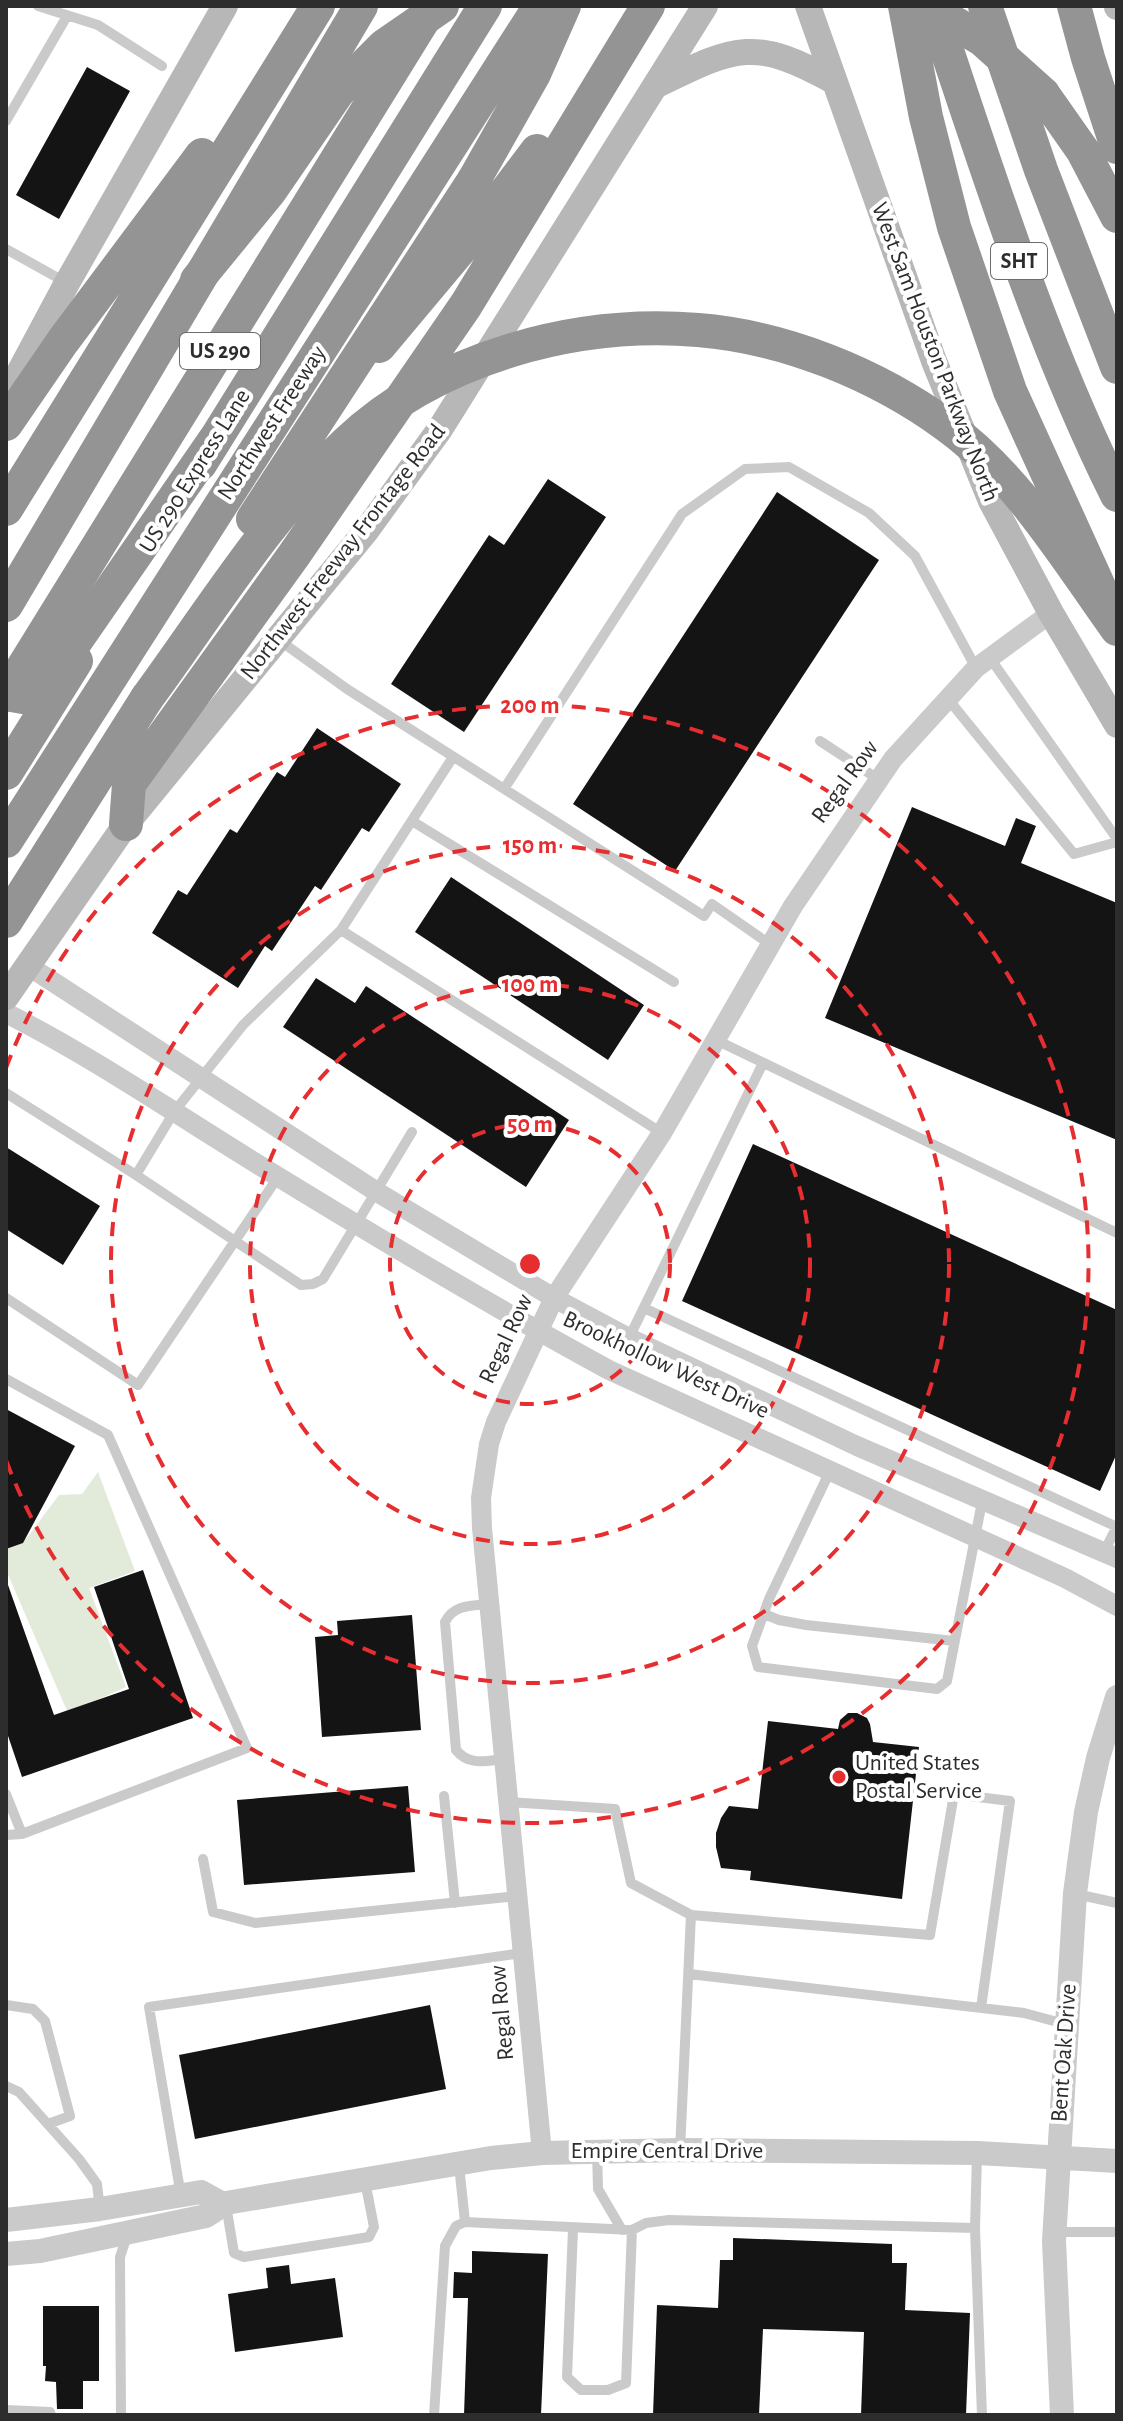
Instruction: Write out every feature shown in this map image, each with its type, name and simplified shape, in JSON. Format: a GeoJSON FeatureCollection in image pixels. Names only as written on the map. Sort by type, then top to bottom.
{"type":"FeatureCollection","features":[{"type":"Feature","properties":{"kind":"highway"},"geometry":{"type":"LineString","coordinates":[[6,424],[63,341],[311,6]]}},
{"type":"Feature","properties":{"kind":"highway"},"geometry":{"type":"LineString","coordinates":[[6,509],[318,6]]}},
{"type":"Feature","properties":{"kind":"highway"},"geometry":{"type":"LineString","coordinates":[[6,605],[361,6]]}},
{"type":"Feature","properties":{"kind":"highway","name":"US 290"},"geometry":{"type":"LineString","coordinates":[[6,694],[431,6]]}},
{"type":"Feature","properties":{"kind":"highway"},"geometry":{"type":"LineString","coordinates":[[197,280],[270,191],[338,92],[384,46],[442,6]]}},
{"type":"Feature","properties":{"kind":"highway","name":"US 290 Express Lane"},"geometry":{"type":"LineString","coordinates":[[6,773],[485,6]]}},
{"type":"Feature","properties":{"kind":"highway","name":"Northwest Freeway"},"geometry":{"type":"LineString","coordinates":[[6,841],[540,6]]}},
{"type":"Feature","properties":{"kind":"highway"},"geometry":{"type":"LineString","coordinates":[[6,921],[147,698],[207,589],[474,180],[534,74],[564,6]]}},
{"type":"Feature","properties":{"kind":"highway"},"geometry":{"type":"LineString","coordinates":[[905,6],[926,117],[954,227],[989,331],[1010,391],[1117,628]]}},
{"type":"Feature","properties":{"kind":"highway"},"geometry":{"type":"LineString","coordinates":[[929,6],[983,40],[1043,94],[1083,151],[1117,216]]}},
{"type":"Feature","properties":{"kind":"highway","name":"SHT"},"geometry":{"type":"LineString","coordinates":[[929,6],[1042,323],[1072,399],[1117,495]]}},
{"type":"Feature","properties":{"kind":"highway","name":"SHT"},"geometry":{"type":"LineString","coordinates":[[985,6],[1041,170],[1117,367]]}},
{"type":"Feature","properties":{"kind":"highway"},"geometry":{"type":"LineString","coordinates":[[1074,6],[1117,147]]}},
{"type":"Feature","properties":{"kind":"highway"},"geometry":{"type":"LineString","coordinates":[[141,627],[224,534],[488,216],[638,9]]}},
{"type":"Feature","properties":{"kind":"highway"},"geometry":{"type":"LineString","coordinates":[[126,824],[129,784],[294,555],[466,305],[638,9]]}},
{"type":"Feature","properties":{"kind":"highway"},"geometry":{"type":"LineString","coordinates":[[147,698],[286,507],[346,443],[377,417],[421,389],[477,362],[569,337],[641,328],[700,330],[825,358],[867,377],[946,425],[1018,494],[1117,628]]}},
{"type":"Feature","properties":{"kind":"highway"},"geometry":{"type":"LineString","coordinates":[[6,694],[23,697],[46,684],[214,441]]}},
{"type":"Feature","properties":{"kind":"main road"},"geometry":{"type":"LineString","coordinates":[[6,397],[67,283],[225,6]]}},
{"type":"Feature","properties":{"kind":"main road","name":"Northwest Freeway Frontage Road"},"geometry":{"type":"LineString","coordinates":[[6,997],[126,824],[366,531],[440,429],[705,6]]}},
{"type":"Feature","properties":{"kind":"main road","name":"West Sam Houston Parkway North"},"geometry":{"type":"LineString","coordinates":[[808,6],[934,361],[991,501],[1051,613],[1117,725]]}},
{"type":"Feature","properties":{"kind":"main road"},"geometry":{"type":"LineString","coordinates":[[655,86],[716,57],[743,51],[772,53],[800,62],[835,82]]}},
{"type":"Feature","properties":{"kind":"street","name":"Regal Row"},"geometry":{"type":"LineString","coordinates":[[542,2153],[482,1528],[484,1469],[496,1422],[554,1298],[662,1133],[839,835],[893,759],[948,699],[983,663],[1051,613]]}},
{"type":"Feature","properties":{"kind":"street","name":"Brookhollow West Drive"},"geometry":{"type":"LineString","coordinates":[[27,965],[377,1192],[554,1298],[629,1338],[745,1393],[982,1502],[1111,1555]]}},
{"type":"Feature","properties":{"kind":"street","name":"Brookhollow West Drive"},"geometry":{"type":"LineString","coordinates":[[6,1013],[51,1035],[356,1225],[538,1333],[609,1370],[1065,1578],[1117,1606]]}},
{"type":"Feature","properties":{"kind":"street"},"geometry":{"type":"LineString","coordinates":[[729,1424],[745,1393]]}},
{"type":"Feature","properties":{"kind":"street","name":"Bent Oak Drive"},"geometry":{"type":"LineString","coordinates":[[1062,2415],[1055,2232],[1075,1893],[1086,1812],[1098,1758],[1117,1697]]}},
{"type":"Feature","properties":{"kind":"street","name":"Empire Central Drive"},"geometry":{"type":"LineString","coordinates":[[6,2254],[40,2251],[206,2216],[223,2203],[458,2163],[542,2153],[680,2150],[977,2153],[1117,2161]]}},
{"type":"Feature","properties":{"kind":"street","name":"Empire Central Drive"},"geometry":{"type":"LineString","coordinates":[[6,2220],[100,2209],[201,2192],[223,2203]]}},
{"type":"Feature","properties":{"kind":"lane"},"geometry":{"type":"LineString","coordinates":[[38,6],[98,25],[162,66]]}},
{"type":"Feature","properties":{"kind":"lane"},"geometry":{"type":"LineString","coordinates":[[6,121],[67,16]]}},
{"type":"Feature","properties":{"kind":"lane"},"geometry":{"type":"LineString","coordinates":[[6,249],[67,283]]}},
{"type":"Feature","properties":{"kind":"lane"},"geometry":{"type":"LineString","coordinates":[[504,789],[682,514],[745,469],[789,467],[869,513],[915,556],[983,663],[1117,841],[1074,854],[948,699]]}},
{"type":"Feature","properties":{"kind":"lane"},"geometry":{"type":"LineString","coordinates":[[277,638],[347,689],[704,916],[712,904],[771,945]]}},
{"type":"Feature","properties":{"kind":"lane"},"geometry":{"type":"LineString","coordinates":[[820,741],[878,779]]}},
{"type":"Feature","properties":{"kind":"lane"},"geometry":{"type":"LineString","coordinates":[[136,1175],[174,1112],[243,1025],[341,930],[453,757]]}},
{"type":"Feature","properties":{"kind":"lane"},"geometry":{"type":"LineString","coordinates":[[412,821],[674,982]]}},
{"type":"Feature","properties":{"kind":"lane"},"geometry":{"type":"LineString","coordinates":[[341,930],[662,1133]]}},
{"type":"Feature","properties":{"kind":"lane"},"geometry":{"type":"LineString","coordinates":[[716,1040],[1117,1233]]}},
{"type":"Feature","properties":{"kind":"lane"},"geometry":{"type":"LineString","coordinates":[[629,1338],[763,1063]]}},
{"type":"Feature","properties":{"kind":"lane"},"geometry":{"type":"LineString","coordinates":[[6,1093],[301,1285],[323,1279],[412,1132]]}},
{"type":"Feature","properties":{"kind":"lane"},"geometry":{"type":"LineString","coordinates":[[6,1298],[138,1385],[278,1177]]}},
{"type":"Feature","properties":{"kind":"lane"},"geometry":{"type":"LineString","coordinates":[[644,1308],[1117,1527],[1111,1555]]}},
{"type":"Feature","properties":{"kind":"lane"},"geometry":{"type":"LineString","coordinates":[[6,1379],[108,1435],[247,1748],[22,1834],[6,1835]]}},
{"type":"Feature","properties":{"kind":"lane"},"geometry":{"type":"LineString","coordinates":[[830,1470],[752,1646],[758,1667],[937,1689],[947,1681],[982,1502]]}},
{"type":"Feature","properties":{"kind":"lane"},"geometry":{"type":"LineString","coordinates":[[489,1604],[458,1607],[445,1622],[456,1750],[472,1762],[504,1759]]}},
{"type":"Feature","properties":{"kind":"lane"},"geometry":{"type":"LineString","coordinates":[[764,1614],[806,1625],[954,1641]]}},
{"type":"Feature","properties":{"kind":"lane"},"geometry":{"type":"LineString","coordinates":[[6,1794],[22,1834]]}},
{"type":"Feature","properties":{"kind":"lane"},"geometry":{"type":"LineString","coordinates":[[508,1802],[615,1809],[631,1883],[691,1915],[930,1935],[954,1794],[1010,1801],[981,2008]]}},
{"type":"Feature","properties":{"kind":"lane"},"geometry":{"type":"LineString","coordinates":[[444,1796],[455,1903]]}},
{"type":"Feature","properties":{"kind":"lane"},"geometry":{"type":"LineString","coordinates":[[203,1859],[213,1912],[255,1923],[517,1896]]}},
{"type":"Feature","properties":{"kind":"lane"},"geometry":{"type":"LineString","coordinates":[[1075,1893],[1117,1903]]}},
{"type":"Feature","properties":{"kind":"lane"},"geometry":{"type":"LineString","coordinates":[[680,2150],[691,1915]]}},
{"type":"Feature","properties":{"kind":"lane"},"geometry":{"type":"LineString","coordinates":[[181,2196],[149,2007],[522,1953]]}},
{"type":"Feature","properties":{"kind":"lane"},"geometry":{"type":"LineString","coordinates":[[689,1974],[1024,2013],[1065,2024]]}},
{"type":"Feature","properties":{"kind":"lane"},"geometry":{"type":"LineString","coordinates":[[6,2005],[33,2009],[45,2021],[70,2116],[48,2124]]}},
{"type":"Feature","properties":{"kind":"lane"},"geometry":{"type":"LineString","coordinates":[[6,2086],[19,2092],[79,2159],[97,2184],[100,2209]]}},
{"type":"Feature","properties":{"kind":"lane"},"geometry":{"type":"LineString","coordinates":[[573,2229],[567,2377],[581,2390],[608,2390],[626,2383],[627,2230],[598,2189],[597,2150]]}},
{"type":"Feature","properties":{"kind":"lane"},"geometry":{"type":"LineString","coordinates":[[977,2153],[975,2228],[982,2415]]}},
{"type":"Feature","properties":{"kind":"lane"},"geometry":{"type":"LineString","coordinates":[[458,2163],[465,2222]]}},
{"type":"Feature","properties":{"kind":"lane"},"geometry":{"type":"LineString","coordinates":[[223,2203],[234,2253],[244,2257],[369,2237],[374,2227],[365,2179]]}},
{"type":"Feature","properties":{"kind":"lane"},"geometry":{"type":"LineString","coordinates":[[434,2415],[445,2246],[456,2226],[465,2222],[627,2230],[646,2223],[669,2220],[975,2228]]}},
{"type":"Feature","properties":{"kind":"lane"},"geometry":{"type":"LineString","coordinates":[[1055,2232],[1117,2232]]}},
{"type":"Feature","properties":{"kind":"lane"},"geometry":{"type":"LineString","coordinates":[[121,2415],[120,2257],[128,2234]]}},
{"type":"Feature","properties":{"kind":"lane"},"geometry":{"type":"LineString","coordinates":[[6,2410],[50,2412],[51,2415]]}},
{"type":"Feature","properties":{"kind":"green space"},"geometry":{"type":"Polygon","coordinates":[[[98,1472],[135,1571],[89,1588],[126,1687],[68,1713],[6,1570],[6,1538],[11,1534],[26,1539],[59,1495],[82,1494],[98,1472]]]}},
{"type":"Feature","properties":{"kind":"building"},"geometry":{"type":"Polygon","coordinates":[[[87,67],[130,91],[59,219],[16,195],[87,67]]]}},
{"type":"Feature","properties":{"kind":"building"},"geometry":{"type":"Polygon","coordinates":[[[548,479],[606,517],[464,732],[391,684],[489,535],[504,545],[548,479]]]}},
{"type":"Feature","properties":{"kind":"building"},"geometry":{"type":"Polygon","coordinates":[[[777,492],[879,560],[675,871],[573,804],[777,492]]]}},
{"type":"Feature","properties":{"kind":"building"},"geometry":{"type":"Polygon","coordinates":[[[317,728],[401,784],[369,832],[362,828],[321,890],[315,886],[272,951],[265,946],[238,988],[152,933],[178,890],[187,895],[230,829],[237,833],[277,772],[285,777],[317,728]]]}},
{"type":"Feature","properties":{"kind":"building"},"geometry":{"type":"Polygon","coordinates":[[[912,807],[1005,846],[1016,818],[1036,826],[1021,863],[1117,903],[1117,1140],[825,1018],[912,807]]]}},
{"type":"Feature","properties":{"kind":"building"},"geometry":{"type":"Polygon","coordinates":[[[451,877],[644,1005],[608,1060],[415,932],[451,877]]]}},
{"type":"Feature","properties":{"kind":"building"},"geometry":{"type":"Polygon","coordinates":[[[316,978],[355,1003],[366,986],[569,1120],[526,1187],[283,1027],[316,978]]]}},
{"type":"Feature","properties":{"kind":"building"},"geometry":{"type":"Polygon","coordinates":[[[753,1144],[1117,1310],[1117,1453],[1100,1491],[682,1301],[753,1144]]]}},
{"type":"Feature","properties":{"kind":"building"},"geometry":{"type":"Polygon","coordinates":[[[6,1147],[100,1206],[63,1265],[6,1229],[6,1147]]]}},
{"type":"Feature","properties":{"kind":"building"},"geometry":{"type":"Polygon","coordinates":[[[6,1409],[75,1446],[23,1543],[6,1549],[6,1409]]]}},
{"type":"Feature","properties":{"kind":"building"},"geometry":{"type":"Polygon","coordinates":[[[143,1570],[193,1718],[22,1777],[6,1730],[6,1585],[54,1715],[129,1689],[94,1587],[143,1570]]]}},
{"type":"Feature","properties":{"kind":"building"},"geometry":{"type":"Polygon","coordinates":[[[412,1615],[421,1730],[322,1737],[315,1637],[338,1635],[337,1621],[412,1615]]]}},
{"type":"Feature","properties":{"kind":"building","name":"United States Postal Service"},"geometry":{"type":"Polygon","coordinates":[[[848,1713],[867,1718],[873,1742],[919,1747],[902,1899],[750,1880],[751,1871],[721,1868],[716,1833],[721,1818],[729,1806],[758,1809],[768,1721],[838,1729],[840,1720],[848,1713]]]}},
{"type":"Feature","properties":{"kind":"building"},"geometry":{"type":"Polygon","coordinates":[[[408,1786],[415,1872],[244,1885],[237,1800],[408,1786]]]}},
{"type":"Feature","properties":{"kind":"building"},"geometry":{"type":"Polygon","coordinates":[[[430,2005],[446,2089],[195,2139],[179,2055],[430,2005]]]}},
{"type":"Feature","properties":{"kind":"building"},"geometry":{"type":"Polygon","coordinates":[[[733,2238],[892,2244],[892,2263],[907,2263],[905,2310],[970,2313],[966,2415],[861,2415],[864,2332],[763,2329],[759,2415],[653,2415],[657,2305],[718,2308],[720,2260],[733,2260],[733,2238]]]}},
{"type":"Feature","properties":{"kind":"building"},"geometry":{"type":"Polygon","coordinates":[[[472,2251],[548,2254],[541,2415],[464,2415],[468,2298],[453,2298],[454,2272],[472,2273],[472,2251]]]}},
{"type":"Feature","properties":{"kind":"building"},"geometry":{"type":"Polygon","coordinates":[[[289,2265],[291,2284],[335,2278],[343,2337],[235,2352],[228,2294],[268,2288],[266,2268],[289,2265]]]}},
{"type":"Feature","properties":{"kind":"building"},"geometry":{"type":"Polygon","coordinates":[[[43,2306],[99,2306],[99,2381],[83,2381],[83,2409],[57,2409],[56,2382],[45,2381],[43,2306]]]}},
{"type":"Feature","properties":{"kind":"place","name":"United States Postal Service"},"geometry":{"type":"Point","coordinates":[839,1777]}}]}
